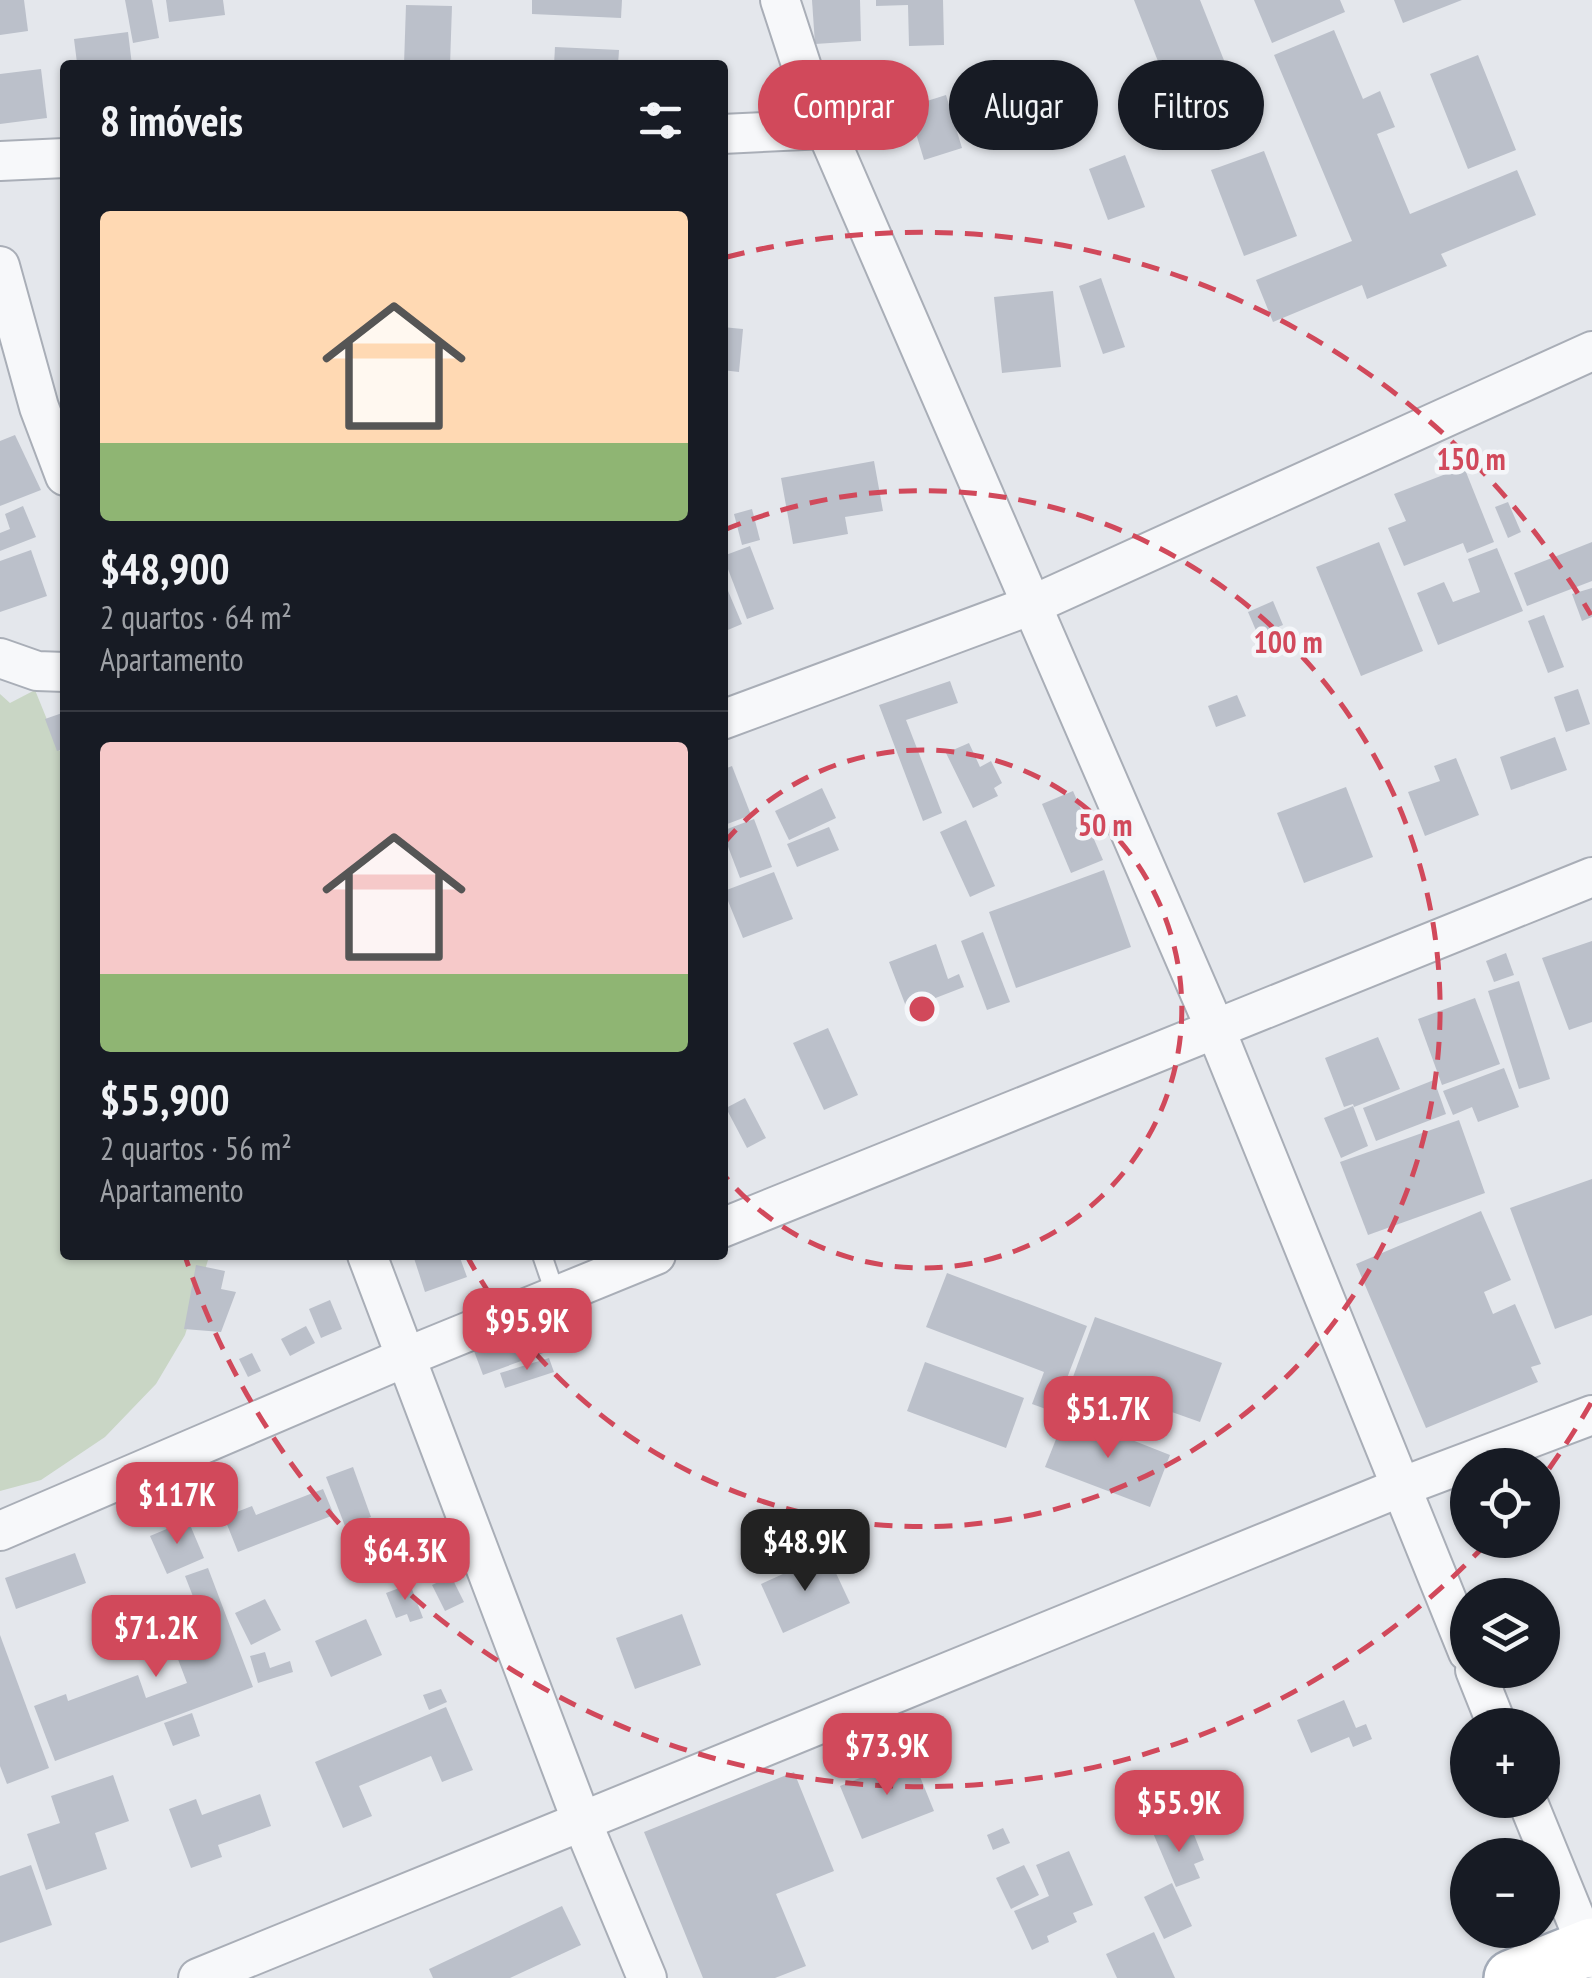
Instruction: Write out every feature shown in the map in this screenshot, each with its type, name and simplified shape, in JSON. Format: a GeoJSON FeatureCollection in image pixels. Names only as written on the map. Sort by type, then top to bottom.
{"type":"FeatureCollection","features":[{"type":"Feature","properties":{"kind":"main road"},"geometry":{"type":"LineString","coordinates":[[1512,1978],[1590,1950]]}},
{"type":"Feature","properties":{"kind":"street"},"geometry":{"type":"LineString","coordinates":[[780,0],[801,60]]}},
{"type":"Feature","properties":{"kind":"street"},"geometry":{"type":"LineString","coordinates":[[728,134],[758,132]]}},
{"type":"Feature","properties":{"kind":"street"},"geometry":{"type":"LineString","coordinates":[[835,150],[1215,1028],[1450,1608]]}},
{"type":"Feature","properties":{"kind":"street"},"geometry":{"type":"LineString","coordinates":[[0,161],[60,158]]}},
{"type":"Feature","properties":{"kind":"street"},"geometry":{"type":"LineString","coordinates":[[0,266],[39,407],[60,463]]}},
{"type":"Feature","properties":{"kind":"street"},"geometry":{"type":"LineString","coordinates":[[728,718],[1032,604],[1592,351]]}},
{"type":"Feature","properties":{"kind":"street"},"geometry":{"type":"LineString","coordinates":[[0,658],[37,671],[60,672]]}},
{"type":"Feature","properties":{"kind":"street"},"geometry":{"type":"LineString","coordinates":[[728,1226],[1592,877]]}},
{"type":"Feature","properties":{"kind":"street"},"geometry":{"type":"LineString","coordinates":[[369,1260],[582,1822],[647,1978]]}},
{"type":"Feature","properties":{"kind":"street"},"geometry":{"type":"LineString","coordinates":[[0,1531],[644,1260]]}},
{"type":"Feature","properties":{"kind":"street"},"geometry":{"type":"LineString","coordinates":[[198,1978],[1401,1487],[1592,1415]]}},
{"type":"Feature","properties":{"kind":"street"},"geometry":{"type":"LineString","coordinates":[[1535,1818],[1590,1950]]}},
{"type":"Feature","properties":{"kind":"lane"},"geometry":{"type":"LineString","coordinates":[[544,1260],[556,1296]]}},
{"type":"Feature","properties":{"kind":"green space"},"geometry":{"type":"Polygon","coordinates":[[[35,690],[60,752],[60,1260],[208,1260],[185,1335],[156,1384],[105,1437],[41,1480],[0,1491],[0,694],[10,703],[35,690]]]}},
{"type":"Feature","properties":{"kind":"building"},"geometry":{"type":"Polygon","coordinates":[[[0,0],[24,0],[28,31],[0,35],[0,0]]]}},
{"type":"Feature","properties":{"kind":"building"},"geometry":{"type":"Polygon","coordinates":[[[125,0],[152,0],[159,38],[133,43],[125,0]]]}},
{"type":"Feature","properties":{"kind":"building"},"geometry":{"type":"Polygon","coordinates":[[[166,0],[223,0],[225,15],[169,22],[166,0]]]}},
{"type":"Feature","properties":{"kind":"building"},"geometry":{"type":"Polygon","coordinates":[[[532,0],[622,0],[621,18],[532,14],[532,0]]]}},
{"type":"Feature","properties":{"kind":"building"},"geometry":{"type":"Polygon","coordinates":[[[812,0],[860,0],[861,41],[815,44],[812,0]]]}},
{"type":"Feature","properties":{"kind":"building"},"geometry":{"type":"Polygon","coordinates":[[[876,0],[943,0],[944,45],[909,46],[908,5],[876,6],[876,0]]]}},
{"type":"Feature","properties":{"kind":"building"},"geometry":{"type":"Polygon","coordinates":[[[1134,0],[1200,0],[1224,60],[1157,60],[1134,0]]]}},
{"type":"Feature","properties":{"kind":"building"},"geometry":{"type":"Polygon","coordinates":[[[1254,0],[1340,0],[1345,12],[1272,43],[1254,0]]]}},
{"type":"Feature","properties":{"kind":"building"},"geometry":{"type":"Polygon","coordinates":[[[1394,0],[1462,0],[1403,23],[1394,0]]]}},
{"type":"Feature","properties":{"kind":"building"},"geometry":{"type":"Polygon","coordinates":[[[406,5],[452,6],[450,60],[404,60],[406,5]]]}},
{"type":"Feature","properties":{"kind":"building"},"geometry":{"type":"Polygon","coordinates":[[[1334,30],[1363,99],[1380,91],[1395,127],[1377,134],[1410,214],[1517,170],[1536,215],[1441,254],[1447,266],[1367,299],[1362,285],[1273,322],[1256,280],[1352,241],[1274,55],[1334,30]]]}},
{"type":"Feature","properties":{"kind":"building"},"geometry":{"type":"Polygon","coordinates":[[[128,32],[131,60],[77,60],[74,39],[128,32]]]}},
{"type":"Feature","properties":{"kind":"building"},"geometry":{"type":"Polygon","coordinates":[[[555,47],[619,50],[618,60],[554,60],[555,47]]]}},
{"type":"Feature","properties":{"kind":"building"},"geometry":{"type":"Polygon","coordinates":[[[1478,55],[1516,150],[1468,169],[1430,74],[1478,55]]]}},
{"type":"Feature","properties":{"kind":"building"},"geometry":{"type":"Polygon","coordinates":[[[41,69],[47,118],[0,124],[0,74],[41,69]]]}},
{"type":"Feature","properties":{"kind":"building"},"geometry":{"type":"Polygon","coordinates":[[[946,95],[949,150],[956,150],[924,160],[921,150],[929,150],[929,100],[946,95]]]}},
{"type":"Feature","properties":{"kind":"building"},"geometry":{"type":"Polygon","coordinates":[[[1264,151],[1297,236],[1244,256],[1211,170],[1264,151]]]}},
{"type":"Feature","properties":{"kind":"building"},"geometry":{"type":"Polygon","coordinates":[[[1125,155],[1145,207],[1108,220],[1089,169],[1125,155]]]}},
{"type":"Feature","properties":{"kind":"building"},"geometry":{"type":"Polygon","coordinates":[[[1101,278],[1125,347],[1103,354],[1079,286],[1101,278]]]}},
{"type":"Feature","properties":{"kind":"building"},"geometry":{"type":"Polygon","coordinates":[[[1053,291],[1061,367],[1002,373],[994,297],[1053,291]]]}},
{"type":"Feature","properties":{"kind":"building"},"geometry":{"type":"Polygon","coordinates":[[[728,328],[743,329],[739,372],[728,371],[728,328]]]}},
{"type":"Feature","properties":{"kind":"building"},"geometry":{"type":"Polygon","coordinates":[[[15,435],[41,490],[0,506],[0,441],[15,435]]]}},
{"type":"Feature","properties":{"kind":"building"},"geometry":{"type":"Polygon","coordinates":[[[874,461],[883,511],[845,517],[848,534],[793,544],[781,478],[874,461]]]}},
{"type":"Feature","properties":{"kind":"building"},"geometry":{"type":"Polygon","coordinates":[[[1464,467],[1494,542],[1467,553],[1463,543],[1404,566],[1388,528],[1406,521],[1394,494],[1464,467]]]}},
{"type":"Feature","properties":{"kind":"building"},"geometry":{"type":"Polygon","coordinates":[[[1508,502],[1521,532],[1508,538],[1495,507],[1508,502]]]}},
{"type":"Feature","properties":{"kind":"building"},"geometry":{"type":"Polygon","coordinates":[[[23,506],[36,537],[0,551],[0,533],[10,529],[5,514],[23,506]]]}},
{"type":"Feature","properties":{"kind":"building"},"geometry":{"type":"Polygon","coordinates":[[[752,509],[760,540],[742,545],[734,514],[752,509]]]}},
{"type":"Feature","properties":{"kind":"building"},"geometry":{"type":"Polygon","coordinates":[[[1379,542],[1423,651],[1361,676],[1316,567],[1379,542]]]}},
{"type":"Feature","properties":{"kind":"building"},"geometry":{"type":"Polygon","coordinates":[[[1592,542],[1592,581],[1527,606],[1514,573],[1592,542]]]}},
{"type":"Feature","properties":{"kind":"building"},"geometry":{"type":"Polygon","coordinates":[[[750,546],[774,609],[747,619],[728,569],[728,554],[750,546]]]}},
{"type":"Feature","properties":{"kind":"building"},"geometry":{"type":"Polygon","coordinates":[[[1497,548],[1523,611],[1438,645],[1417,593],[1444,582],[1453,602],[1480,592],[1468,559],[1497,548]]]}},
{"type":"Feature","properties":{"kind":"building"},"geometry":{"type":"Polygon","coordinates":[[[31,550],[47,596],[0,612],[0,561],[31,550]]]}},
{"type":"Feature","properties":{"kind":"building"},"geometry":{"type":"Polygon","coordinates":[[[1592,588],[1592,617],[1582,621],[1572,594],[1592,588]]]}},
{"type":"Feature","properties":{"kind":"building"},"geometry":{"type":"Polygon","coordinates":[[[728,591],[742,624],[728,630],[728,591]]]}},
{"type":"Feature","properties":{"kind":"building"},"geometry":{"type":"Polygon","coordinates":[[[1273,601],[1283,625],[1258,635],[1248,612],[1273,601]]]}},
{"type":"Feature","properties":{"kind":"building"},"geometry":{"type":"Polygon","coordinates":[[[1544,615],[1564,667],[1548,673],[1528,621],[1544,615]]]}},
{"type":"Feature","properties":{"kind":"building"},"geometry":{"type":"Polygon","coordinates":[[[950,681],[958,703],[906,720],[942,813],[923,821],[879,705],[950,681]]]}},
{"type":"Feature","properties":{"kind":"building"},"geometry":{"type":"Polygon","coordinates":[[[1578,689],[1590,724],[1566,732],[1554,697],[1578,689]]]}},
{"type":"Feature","properties":{"kind":"building"},"geometry":{"type":"Polygon","coordinates":[[[1237,695],[1246,716],[1216,727],[1208,706],[1237,695]]]}},
{"type":"Feature","properties":{"kind":"building"},"geometry":{"type":"Polygon","coordinates":[[[60,714],[60,750],[57,751],[45,719],[60,714]]]}},
{"type":"Feature","properties":{"kind":"building"},"geometry":{"type":"Polygon","coordinates":[[[1555,737],[1567,770],[1511,790],[1500,757],[1555,737]]]}},
{"type":"Feature","properties":{"kind":"building"},"geometry":{"type":"Polygon","coordinates":[[[969,743],[980,767],[991,761],[1002,783],[994,788],[998,796],[973,808],[946,753],[969,743]]]}},
{"type":"Feature","properties":{"kind":"building"},"geometry":{"type":"Polygon","coordinates":[[[1456,758],[1479,815],[1425,836],[1408,792],[1440,781],[1434,766],[1456,758]]]}},
{"type":"Feature","properties":{"kind":"building"},"geometry":{"type":"Polygon","coordinates":[[[732,766],[751,815],[728,824],[728,768],[732,766]]]}},
{"type":"Feature","properties":{"kind":"building"},"geometry":{"type":"Polygon","coordinates":[[[1346,787],[1373,857],[1304,883],[1277,813],[1346,787]]]}},
{"type":"Feature","properties":{"kind":"building"},"geometry":{"type":"Polygon","coordinates":[[[822,788],[836,818],[789,840],[775,811],[822,788]]]}},
{"type":"Feature","properties":{"kind":"building"},"geometry":{"type":"Polygon","coordinates":[[[1073,791],[1103,860],[1071,873],[1042,804],[1073,791]]]}},
{"type":"Feature","properties":{"kind":"building"},"geometry":{"type":"Polygon","coordinates":[[[754,819],[772,867],[740,878],[728,847],[728,829],[754,819]]]}},
{"type":"Feature","properties":{"kind":"building"},"geometry":{"type":"Polygon","coordinates":[[[966,820],[995,886],[970,897],[940,832],[966,820]]]}},
{"type":"Feature","properties":{"kind":"building"},"geometry":{"type":"Polygon","coordinates":[[[829,827],[839,850],[797,867],[787,844],[829,827]]]}},
{"type":"Feature","properties":{"kind":"building"},"geometry":{"type":"Polygon","coordinates":[[[1104,870],[1131,947],[1016,988],[989,912],[1104,870]]]}},
{"type":"Feature","properties":{"kind":"building"},"geometry":{"type":"Polygon","coordinates":[[[774,872],[793,919],[743,938],[728,901],[728,889],[774,872]]]}},
{"type":"Feature","properties":{"kind":"building"},"geometry":{"type":"Polygon","coordinates":[[[983,932],[1010,1002],[987,1010],[961,941],[983,932]]]}},
{"type":"Feature","properties":{"kind":"building"},"geometry":{"type":"Polygon","coordinates":[[[1592,941],[1592,1022],[1569,1030],[1542,958],[1592,941]]]}},
{"type":"Feature","properties":{"kind":"building"},"geometry":{"type":"Polygon","coordinates":[[[936,944],[948,979],[959,974],[964,987],[907,1009],[889,962],[936,944]]]}},
{"type":"Feature","properties":{"kind":"building"},"geometry":{"type":"Polygon","coordinates":[[[1506,953],[1514,975],[1494,982],[1486,961],[1506,953]]]}},
{"type":"Feature","properties":{"kind":"building"},"geometry":{"type":"Polygon","coordinates":[[[1519,981],[1550,1079],[1519,1089],[1488,991],[1519,981]]]}},
{"type":"Feature","properties":{"kind":"building"},"geometry":{"type":"Polygon","coordinates":[[[1475,998],[1500,1064],[1442,1085],[1418,1019],[1475,998]]]}},
{"type":"Feature","properties":{"kind":"building"},"geometry":{"type":"Polygon","coordinates":[[[828,1028],[858,1095],[824,1110],[793,1043],[828,1028]]]}},
{"type":"Feature","properties":{"kind":"building"},"geometry":{"type":"Polygon","coordinates":[[[1378,1037],[1400,1089],[1354,1107],[1344,1107],[1325,1058],[1378,1037]]]}},
{"type":"Feature","properties":{"kind":"building"},"geometry":{"type":"Polygon","coordinates":[[[1504,1068],[1519,1107],[1478,1122],[1472,1107],[1453,1115],[1443,1091],[1504,1068]]]}},
{"type":"Feature","properties":{"kind":"building"},"geometry":{"type":"Polygon","coordinates":[[[1434,1080],[1446,1114],[1376,1141],[1363,1108],[1434,1080]]]}},
{"type":"Feature","properties":{"kind":"building"},"geometry":{"type":"Polygon","coordinates":[[[745,1098],[766,1138],[747,1148],[728,1107],[745,1098]]]}},
{"type":"Feature","properties":{"kind":"building"},"geometry":{"type":"Polygon","coordinates":[[[1353,1106],[1368,1146],[1341,1158],[1324,1118],[1353,1106]]]}},
{"type":"Feature","properties":{"kind":"building"},"geometry":{"type":"Polygon","coordinates":[[[1459,1120],[1485,1193],[1368,1235],[1340,1162],[1459,1120]]]}},
{"type":"Feature","properties":{"kind":"building"},"geometry":{"type":"Polygon","coordinates":[[[1592,1179],[1592,1315],[1555,1329],[1510,1208],[1592,1179]]]}},
{"type":"Feature","properties":{"kind":"building"},"geometry":{"type":"Polygon","coordinates":[[[1481,1211],[1511,1280],[1484,1292],[1493,1314],[1515,1304],[1541,1364],[1531,1367],[1538,1382],[1426,1428],[1356,1264],[1481,1211]]]}},
{"type":"Feature","properties":{"kind":"building"},"geometry":{"type":"Polygon","coordinates":[[[415,1260],[461,1260],[467,1277],[425,1292],[415,1260]]]}},
{"type":"Feature","properties":{"kind":"building"},"geometry":{"type":"Polygon","coordinates":[[[196,1265],[225,1271],[221,1289],[236,1292],[221,1332],[184,1329],[196,1265]]]}},
{"type":"Feature","properties":{"kind":"building"},"geometry":{"type":"Polygon","coordinates":[[[947,1273],[1087,1326],[1054,1412],[1032,1404],[1044,1372],[926,1327],[947,1273]]]}},
{"type":"Feature","properties":{"kind":"building"},"geometry":{"type":"Polygon","coordinates":[[[330,1300],[342,1329],[321,1338],[309,1309],[330,1300]]]}},
{"type":"Feature","properties":{"kind":"building"},"geometry":{"type":"Polygon","coordinates":[[[1095,1317],[1222,1363],[1200,1422],[1073,1377],[1095,1317]]]}},
{"type":"Feature","properties":{"kind":"building"},"geometry":{"type":"Polygon","coordinates":[[[306,1326],[315,1343],[290,1356],[281,1339],[306,1326]]]}},
{"type":"Feature","properties":{"kind":"building"},"geometry":{"type":"Polygon","coordinates":[[[537,1328],[546,1352],[483,1375],[474,1351],[537,1328]]]}},
{"type":"Feature","properties":{"kind":"building"},"geometry":{"type":"Polygon","coordinates":[[[252,1353],[261,1371],[248,1377],[239,1359],[252,1353]]]}},
{"type":"Feature","properties":{"kind":"building"},"geometry":{"type":"Polygon","coordinates":[[[549,1358],[554,1372],[505,1388],[500,1373],[549,1358]]]}},
{"type":"Feature","properties":{"kind":"building"},"geometry":{"type":"Polygon","coordinates":[[[925,1362],[1024,1398],[1006,1448],[907,1411],[925,1362]]]}},
{"type":"Feature","properties":{"kind":"building"},"geometry":{"type":"Polygon","coordinates":[[[1066,1414],[1170,1455],[1150,1507],[1045,1467],[1066,1414]]]}},
{"type":"Feature","properties":{"kind":"building"},"geometry":{"type":"Polygon","coordinates":[[[353,1467],[371,1517],[345,1526],[326,1477],[353,1467]]]}},
{"type":"Feature","properties":{"kind":"building"},"geometry":{"type":"Polygon","coordinates":[[[323,1489],[334,1515],[238,1552],[224,1517],[252,1506],[256,1515],[323,1489]]]}},
{"type":"Feature","properties":{"kind":"building"},"geometry":{"type":"Polygon","coordinates":[[[188,1520],[204,1558],[167,1574],[150,1536],[188,1520]]]}},
{"type":"Feature","properties":{"kind":"building"},"geometry":{"type":"Polygon","coordinates":[[[75,1553],[86,1583],[16,1609],[5,1578],[75,1553]]]}},
{"type":"Feature","properties":{"kind":"building"},"geometry":{"type":"Polygon","coordinates":[[[827,1554],[850,1603],[783,1633],[761,1584],[827,1554]]]}},
{"type":"Feature","properties":{"kind":"building"},"geometry":{"type":"Polygon","coordinates":[[[208,1568],[253,1687],[55,1761],[34,1706],[66,1694],[68,1701],[138,1675],[146,1698],[187,1683],[160,1612],[194,1599],[185,1576],[208,1568]]]}},
{"type":"Feature","properties":{"kind":"building"},"geometry":{"type":"Polygon","coordinates":[[[451,1576],[464,1602],[445,1611],[432,1585],[451,1576]]]}},
{"type":"Feature","properties":{"kind":"building"},"geometry":{"type":"Polygon","coordinates":[[[410,1584],[423,1618],[410,1622],[407,1614],[396,1618],[386,1593],[410,1584]]]}},
{"type":"Feature","properties":{"kind":"building"},"geometry":{"type":"Polygon","coordinates":[[[265,1599],[281,1630],[251,1645],[235,1613],[265,1599]]]}},
{"type":"Feature","properties":{"kind":"building"},"geometry":{"type":"Polygon","coordinates":[[[682,1614],[701,1665],[635,1689],[616,1638],[682,1614]]]}},
{"type":"Feature","properties":{"kind":"building"},"geometry":{"type":"Polygon","coordinates":[[[366,1619],[382,1655],[331,1677],[315,1641],[366,1619]]]}},
{"type":"Feature","properties":{"kind":"building"},"geometry":{"type":"Polygon","coordinates":[[[0,1635],[49,1768],[7,1784],[0,1766],[0,1635]]]}},
{"type":"Feature","properties":{"kind":"building"},"geometry":{"type":"Polygon","coordinates":[[[265,1652],[270,1668],[290,1661],[293,1672],[258,1683],[250,1656],[265,1652]]]}},
{"type":"Feature","properties":{"kind":"building"},"geometry":{"type":"Polygon","coordinates":[[[441,1689],[447,1702],[429,1710],[423,1695],[441,1689]]]}},
{"type":"Feature","properties":{"kind":"building"},"geometry":{"type":"Polygon","coordinates":[[[1344,1700],[1356,1728],[1366,1724],[1372,1739],[1353,1747],[1349,1737],[1311,1753],[1297,1720],[1344,1700]]]}},
{"type":"Feature","properties":{"kind":"building"},"geometry":{"type":"Polygon","coordinates":[[[446,1707],[473,1770],[442,1782],[431,1756],[359,1786],[372,1816],[343,1828],[315,1762],[446,1707]]]}},
{"type":"Feature","properties":{"kind":"building"},"geometry":{"type":"Polygon","coordinates":[[[192,1713],[200,1736],[173,1746],[164,1723],[192,1713]]]}},
{"type":"Feature","properties":{"kind":"building"},"geometry":{"type":"Polygon","coordinates":[[[912,1757],[934,1811],[862,1839],[840,1786],[912,1757]]]}},
{"type":"Feature","properties":{"kind":"building"},"geometry":{"type":"Polygon","coordinates":[[[794,1772],[834,1871],[776,1894],[806,1966],[775,1978],[703,1978],[644,1832],[794,1772]]]}},
{"type":"Feature","properties":{"kind":"building"},"geometry":{"type":"Polygon","coordinates":[[[113,1775],[129,1821],[95,1833],[107,1869],[46,1890],[27,1834],[60,1823],[51,1796],[113,1775]]]}},
{"type":"Feature","properties":{"kind":"building"},"geometry":{"type":"Polygon","coordinates":[[[260,1794],[271,1826],[218,1845],[222,1857],[191,1868],[169,1809],[196,1799],[202,1815],[260,1794]]]}},
{"type":"Feature","properties":{"kind":"building"},"geometry":{"type":"Polygon","coordinates":[[[1173,1824],[1179,1838],[1193,1832],[1204,1860],[1194,1864],[1200,1878],[1176,1887],[1153,1833],[1173,1824]]]}},
{"type":"Feature","properties":{"kind":"building"},"geometry":{"type":"Polygon","coordinates":[[[1003,1828],[1010,1843],[993,1850],[987,1835],[1003,1828]]]}},
{"type":"Feature","properties":{"kind":"building"},"geometry":{"type":"Polygon","coordinates":[[[1069,1851],[1093,1905],[1073,1913],[1077,1922],[1047,1936],[1049,1942],[1032,1950],[1014,1911],[1049,1896],[1036,1865],[1069,1851]]]}},
{"type":"Feature","properties":{"kind":"building"},"geometry":{"type":"Polygon","coordinates":[[[31,1865],[52,1925],[0,1943],[0,1876],[31,1865]]]}},
{"type":"Feature","properties":{"kind":"building"},"geometry":{"type":"Polygon","coordinates":[[[1024,1865],[1039,1895],[1011,1909],[996,1878],[1024,1865]]]}},
{"type":"Feature","properties":{"kind":"building"},"geometry":{"type":"Polygon","coordinates":[[[1172,1883],[1192,1926],[1164,1939],[1144,1897],[1172,1883]]]}},
{"type":"Feature","properties":{"kind":"building"},"geometry":{"type":"Polygon","coordinates":[[[562,1906],[581,1945],[510,1978],[433,1978],[429,1969],[562,1906]]]}},
{"type":"Feature","properties":{"kind":"building"},"geometry":{"type":"Polygon","coordinates":[[[1154,1932],[1175,1978],[1117,1978],[1106,1954],[1154,1932]]]}}]}
